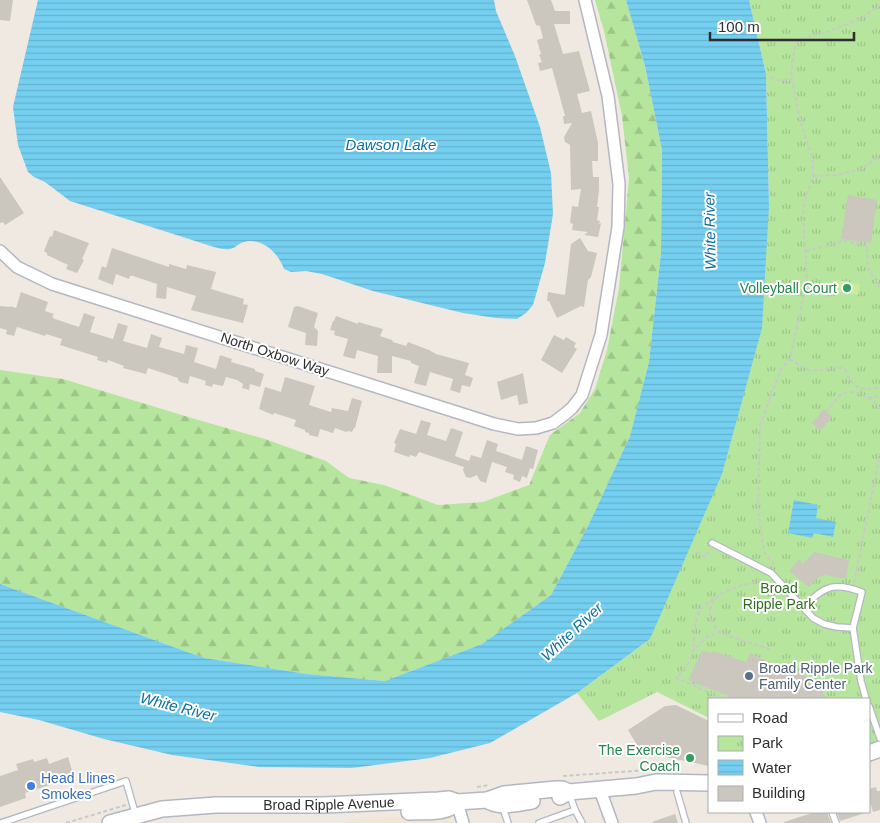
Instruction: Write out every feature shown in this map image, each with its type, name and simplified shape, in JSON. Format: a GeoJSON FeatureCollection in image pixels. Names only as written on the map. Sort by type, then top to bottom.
{"type":"FeatureCollection","features":[{"type":"Feature","properties":{"kind":"street","name":"North Oxbow Way"},"geometry":{"type":"LineString","coordinates":[[0,251],[17,267],[52,284],[494,424],[518,429],[536,428],[558,420],[572,408],[582,395],[601,336],[618,227],[619,184],[608,96],[585,0]]}},
{"type":"Feature","properties":{"kind":"street","name":"Broad Ripple Avenue"},"geometry":{"type":"LineString","coordinates":[[488,800],[492,804],[502,805],[557,799],[569,792],[662,782],[708,783]]}},
{"type":"Feature","properties":{"kind":"street","name":"Broad Ripple Avenue"},"geometry":{"type":"LineString","coordinates":[[636,786],[640,790],[651,792],[708,792]]}},
{"type":"Feature","properties":{"kind":"street","name":"Broad Ripple Avenue"},"geometry":{"type":"LineString","coordinates":[[110,823],[137,819],[162,809],[200,807],[216,804],[323,805],[438,800],[457,802],[488,800],[504,794],[548,790],[562,789],[569,792]]}},
{"type":"Feature","properties":{"kind":"street"},"geometry":{"type":"LineString","coordinates":[[600,790],[612,823]]}},
{"type":"Feature","properties":{"kind":"street"},"geometry":{"type":"LineString","coordinates":[[457,802],[463,823]]}},
{"type":"Feature","properties":{"kind":"lane"},"geometry":{"type":"LineString","coordinates":[[712,543],[770,574],[813,618],[837,628],[853,628]]}},
{"type":"Feature","properties":{"kind":"lane"},"geometry":{"type":"LineString","coordinates":[[802,607],[828,587],[843,585],[862,592],[853,628],[861,681],[866,698]]}},
{"type":"Feature","properties":{"kind":"lane"},"geometry":{"type":"LineString","coordinates":[[870,709],[880,738]]}},
{"type":"Feature","properties":{"kind":"lane"},"geometry":{"type":"LineString","coordinates":[[1,823],[126,781],[137,819]]}},
{"type":"Feature","properties":{"kind":"lane"},"geometry":{"type":"LineString","coordinates":[[569,792],[582,823]]}},
{"type":"Feature","properties":{"kind":"lane"},"geometry":{"type":"LineString","coordinates":[[678,792],[686,823]]}},
{"type":"Feature","properties":{"kind":"lane"},"geometry":{"type":"LineString","coordinates":[[502,805],[508,823]]}},
{"type":"Feature","properties":{"kind":"lane"},"geometry":{"type":"LineString","coordinates":[[539,823],[575,810]]}},
{"type":"Feature","properties":{"kind":"path"},"geometry":{"type":"LineString","coordinates":[[776,569],[764,552],[758,508],[760,425],[781,369],[790,359],[807,280],[804,210],[813,176],[814,159],[805,136],[792,80],[791,73],[795,45],[801,39],[830,31],[860,19],[880,5]]}},
{"type":"Feature","properties":{"kind":"path"},"geometry":{"type":"LineString","coordinates":[[770,77],[778,80],[792,80]]}},
{"type":"Feature","properties":{"kind":"path"},"geometry":{"type":"LineString","coordinates":[[813,176],[858,170],[880,156]]}},
{"type":"Feature","properties":{"kind":"path"},"geometry":{"type":"LineString","coordinates":[[805,251],[844,241],[867,246],[868,268],[880,288]]}},
{"type":"Feature","properties":{"kind":"path"},"geometry":{"type":"LineString","coordinates":[[790,359],[807,370],[823,370],[835,366],[845,369],[848,378],[856,387],[867,390],[880,387]]}},
{"type":"Feature","properties":{"kind":"path"},"geometry":{"type":"LineString","coordinates":[[826,412],[841,394],[846,392],[852,392],[868,398],[878,405],[880,409]]}},
{"type":"Feature","properties":{"kind":"path"},"geometry":{"type":"LineString","coordinates":[[868,398],[880,396]]}},
{"type":"Feature","properties":{"kind":"path"},"geometry":{"type":"LineString","coordinates":[[854,582],[880,453]]}},
{"type":"Feature","properties":{"kind":"path"},"geometry":{"type":"LineString","coordinates":[[696,552],[704,557],[712,543]]}},
{"type":"Feature","properties":{"kind":"path"},"geometry":{"type":"LineString","coordinates":[[856,570],[863,572]]}},
{"type":"Feature","properties":{"kind":"path"},"geometry":{"type":"LineString","coordinates":[[723,698],[676,678],[687,664],[692,652],[696,617],[702,607],[722,593],[762,580]]}},
{"type":"Feature","properties":{"kind":"path"},"geometry":{"type":"LineString","coordinates":[[714,600],[711,606],[711,617],[720,632],[771,650]]}},
{"type":"Feature","properties":{"kind":"path"},"geometry":{"type":"LineString","coordinates":[[692,652],[707,637],[720,632]]}},
{"type":"Feature","properties":{"kind":"path"},"geometry":{"type":"LineString","coordinates":[[66,823],[96,814]]}},
{"type":"Feature","properties":{"kind":"shaded area"},"geometry":{"type":"Polygon","coordinates":[[[448,815],[452,823],[341,823],[352,819],[448,815]]]}},
{"type":"Feature","properties":{"kind":"green space"},"geometry":{"type":"Polygon","coordinates":[[[595,0],[626,0],[645,66],[662,150],[661,253],[649,362],[630,436],[589,524],[551,595],[482,644],[385,681],[307,674],[204,658],[0,584],[0,370],[63,379],[265,439],[326,461],[349,478],[384,485],[438,505],[483,502],[529,485],[550,435],[580,413],[595,389],[607,350],[619,288],[629,178],[622,116],[604,31],[595,0]]]}},
{"type":"Feature","properties":{"kind":"green space","name":"Broad Ripple Park"},"geometry":{"type":"Polygon","coordinates":[[[749,0],[880,0],[880,749],[870,753],[870,698],[708,698],[708,718],[657,692],[599,721],[577,693],[650,639],[769,206],[766,74],[749,0]]]}},
{"type":"Feature","properties":{"kind":"green space","name":"Volleyball Court"},"geometry":{"type":"Polygon","coordinates":[[[837,280],[860,284],[858,295],[835,291],[837,280]]]}},
{"type":"Feature","properties":{"kind":"water","name":"Dawson Lake"},"geometry":{"type":"Polygon","coordinates":[[[38,0],[494,0],[496,11],[515,56],[540,127],[551,173],[553,214],[545,263],[533,305],[517,319],[463,313],[373,291],[322,274],[306,271],[291,272],[284,269],[273,251],[255,241],[241,243],[230,249],[214,247],[70,201],[28,172],[18,145],[13,107],[38,0]]]}},
{"type":"Feature","properties":{"kind":"water","name":"White River"},"geometry":{"type":"Polygon","coordinates":[[[626,0],[749,0],[766,74],[769,206],[762,328],[722,474],[650,639],[577,693],[490,743],[430,758],[352,768],[259,767],[172,755],[104,739],[39,720],[0,712],[0,584],[204,658],[307,674],[385,681],[482,644],[551,595],[589,524],[630,436],[649,362],[661,253],[662,150],[645,66],[626,0]]]}},
{"type":"Feature","properties":{"kind":"water"},"geometry":{"type":"Polygon","coordinates":[[[794,500],[818,505],[816,518],[836,522],[833,537],[814,533],[812,538],[788,533],[794,500]]]}},
{"type":"Feature","properties":{"kind":"building"},"geometry":{"type":"Polygon","coordinates":[[[0,0],[13,0],[10,21],[0,20],[0,0]]]}},
{"type":"Feature","properties":{"kind":"building"},"geometry":{"type":"Polygon","coordinates":[[[527,0],[551,0],[555,11],[570,11],[570,24],[554,24],[563,54],[579,51],[590,91],[577,94],[582,113],[591,111],[598,143],[598,161],[592,161],[593,177],[599,177],[597,220],[600,221],[599,224],[601,223],[598,237],[584,235],[588,232],[572,230],[573,224],[570,223],[572,206],[578,207],[581,189],[571,190],[570,145],[565,142],[564,137],[572,123],[564,124],[563,116],[565,116],[552,68],[540,71],[538,63],[542,62],[537,40],[543,38],[540,26],[536,25],[527,0]]]}},
{"type":"Feature","properties":{"kind":"building"},"geometry":{"type":"Polygon","coordinates":[[[0,177],[24,213],[5,225],[3,222],[0,223],[0,177]]]}},
{"type":"Feature","properties":{"kind":"building"},"geometry":{"type":"Polygon","coordinates":[[[848,195],[877,200],[871,243],[841,239],[848,195]]]}},
{"type":"Feature","properties":{"kind":"building"},"geometry":{"type":"Polygon","coordinates":[[[54,230],[89,243],[82,259],[84,260],[77,273],[66,269],[68,265],[47,255],[44,251],[54,230]]]}},
{"type":"Feature","properties":{"kind":"building"},"geometry":{"type":"Polygon","coordinates":[[[580,238],[588,251],[597,253],[591,277],[588,280],[584,307],[581,306],[557,318],[549,301],[547,301],[548,292],[565,295],[571,244],[580,238]]]}},
{"type":"Feature","properties":{"kind":"building"},"geometry":{"type":"Polygon","coordinates":[[[112,248],[169,267],[169,264],[186,269],[187,265],[216,272],[211,289],[244,299],[243,304],[248,305],[243,323],[191,310],[196,296],[167,287],[166,299],[156,298],[157,284],[133,276],[130,276],[129,279],[116,274],[113,285],[98,279],[102,266],[106,268],[112,248]]]}},
{"type":"Feature","properties":{"kind":"building"},"geometry":{"type":"Polygon","coordinates":[[[21,292],[48,302],[45,311],[54,314],[52,317],[55,319],[79,327],[84,313],[95,317],[90,332],[113,339],[118,323],[128,326],[123,341],[147,348],[151,334],[162,338],[159,347],[184,354],[186,345],[198,348],[194,362],[216,369],[220,355],[232,359],[231,362],[255,369],[255,371],[264,374],[260,387],[250,384],[249,390],[242,388],[243,384],[226,377],[223,386],[213,384],[212,387],[205,385],[206,381],[190,376],[188,384],[180,382],[178,378],[148,368],[146,374],[123,368],[124,366],[108,360],[107,363],[97,360],[98,357],[60,345],[62,339],[46,334],[45,336],[17,327],[14,336],[6,334],[7,330],[0,328],[0,306],[16,308],[21,292]]]}},
{"type":"Feature","properties":{"kind":"building"},"geometry":{"type":"Polygon","coordinates":[[[298,306],[318,313],[314,327],[318,331],[317,346],[305,345],[306,333],[288,327],[294,307],[298,306]]]}},
{"type":"Feature","properties":{"kind":"building"},"geometry":{"type":"Polygon","coordinates":[[[336,316],[358,324],[358,322],[383,329],[380,336],[393,342],[406,346],[408,342],[436,354],[469,363],[465,375],[473,378],[470,387],[462,385],[460,393],[450,390],[453,379],[430,372],[426,386],[414,383],[419,366],[411,363],[411,361],[392,356],[392,373],[377,373],[378,356],[357,350],[355,359],[343,356],[348,339],[334,335],[335,331],[330,330],[336,316]]]}},
{"type":"Feature","properties":{"kind":"building"},"geometry":{"type":"Polygon","coordinates":[[[554,335],[564,340],[566,337],[576,343],[574,347],[577,349],[562,373],[541,360],[554,335]]]}},
{"type":"Feature","properties":{"kind":"building"},"geometry":{"type":"Polygon","coordinates":[[[523,373],[528,403],[519,405],[517,395],[501,400],[497,382],[523,373]]]}},
{"type":"Feature","properties":{"kind":"building"},"geometry":{"type":"Polygon","coordinates":[[[285,377],[315,386],[309,405],[331,412],[332,408],[348,411],[352,398],[362,401],[355,428],[352,432],[335,428],[333,433],[320,429],[318,437],[309,435],[305,430],[294,426],[296,420],[274,413],[273,415],[259,409],[265,387],[281,392],[285,377]]]}},
{"type":"Feature","properties":{"kind":"building"},"geometry":{"type":"Polygon","coordinates":[[[824,409],[832,417],[820,431],[812,423],[824,409]]]}},
{"type":"Feature","properties":{"kind":"building"},"geometry":{"type":"Polygon","coordinates":[[[421,420],[431,423],[427,435],[446,441],[451,428],[463,432],[455,456],[469,461],[471,455],[481,458],[487,440],[498,444],[496,451],[522,460],[526,446],[538,450],[533,469],[530,468],[527,478],[522,476],[520,482],[513,479],[514,475],[505,472],[507,467],[492,462],[486,483],[480,481],[477,475],[470,478],[466,477],[463,470],[464,467],[419,452],[416,457],[410,455],[409,457],[394,452],[396,444],[394,443],[400,429],[416,434],[421,420]]]}},
{"type":"Feature","properties":{"kind":"building"},"geometry":{"type":"Polygon","coordinates":[[[814,552],[849,560],[846,579],[825,575],[817,578],[809,587],[789,571],[799,559],[803,564],[814,552]]]}},
{"type":"Feature","properties":{"kind":"building","name":"Broad Ripple Park Family Center"},"geometry":{"type":"Polygon","coordinates":[[[702,651],[712,653],[713,651],[746,662],[750,653],[782,668],[786,662],[825,690],[822,694],[829,698],[727,698],[728,696],[688,680],[702,651]]]}},
{"type":"Feature","properties":{"kind":"building"},"geometry":{"type":"Polygon","coordinates":[[[676,705],[708,721],[708,766],[652,754],[651,756],[643,755],[628,730],[665,706],[676,705]]]}},
{"type":"Feature","properties":{"kind":"building"},"geometry":{"type":"Polygon","coordinates":[[[68,757],[74,777],[25,793],[26,798],[0,807],[0,776],[18,770],[16,764],[33,759],[34,762],[47,758],[49,764],[68,757]]]}},
{"type":"Feature","properties":{"kind":"building"},"geometry":{"type":"Polygon","coordinates":[[[876,787],[877,791],[880,791],[880,810],[873,812],[870,802],[870,789],[876,787]]]}},
{"type":"Feature","properties":{"kind":"building"},"geometry":{"type":"Polygon","coordinates":[[[812,813],[827,813],[831,823],[784,823],[812,813]]]}},
{"type":"Feature","properties":{"kind":"building"},"geometry":{"type":"Polygon","coordinates":[[[837,813],[865,813],[840,821],[837,813]]]}},
{"type":"Feature","properties":{"kind":"building"},"geometry":{"type":"Polygon","coordinates":[[[675,814],[678,823],[652,822],[675,814]]]}},
{"type":"Feature","properties":{"kind":"place","name":"Volleyball Court"},"geometry":{"type":"Point","coordinates":[847,288]}},
{"type":"Feature","properties":{"kind":"place","name":"Broad Ripple Park Family Center"},"geometry":{"type":"Point","coordinates":[749,676]}},
{"type":"Feature","properties":{"kind":"place","name":"The Exercise Coach"},"geometry":{"type":"Point","coordinates":[690,758]}},
{"type":"Feature","properties":{"kind":"place","name":"Head Llines Smokes"},"geometry":{"type":"Point","coordinates":[31,786]}}]}
